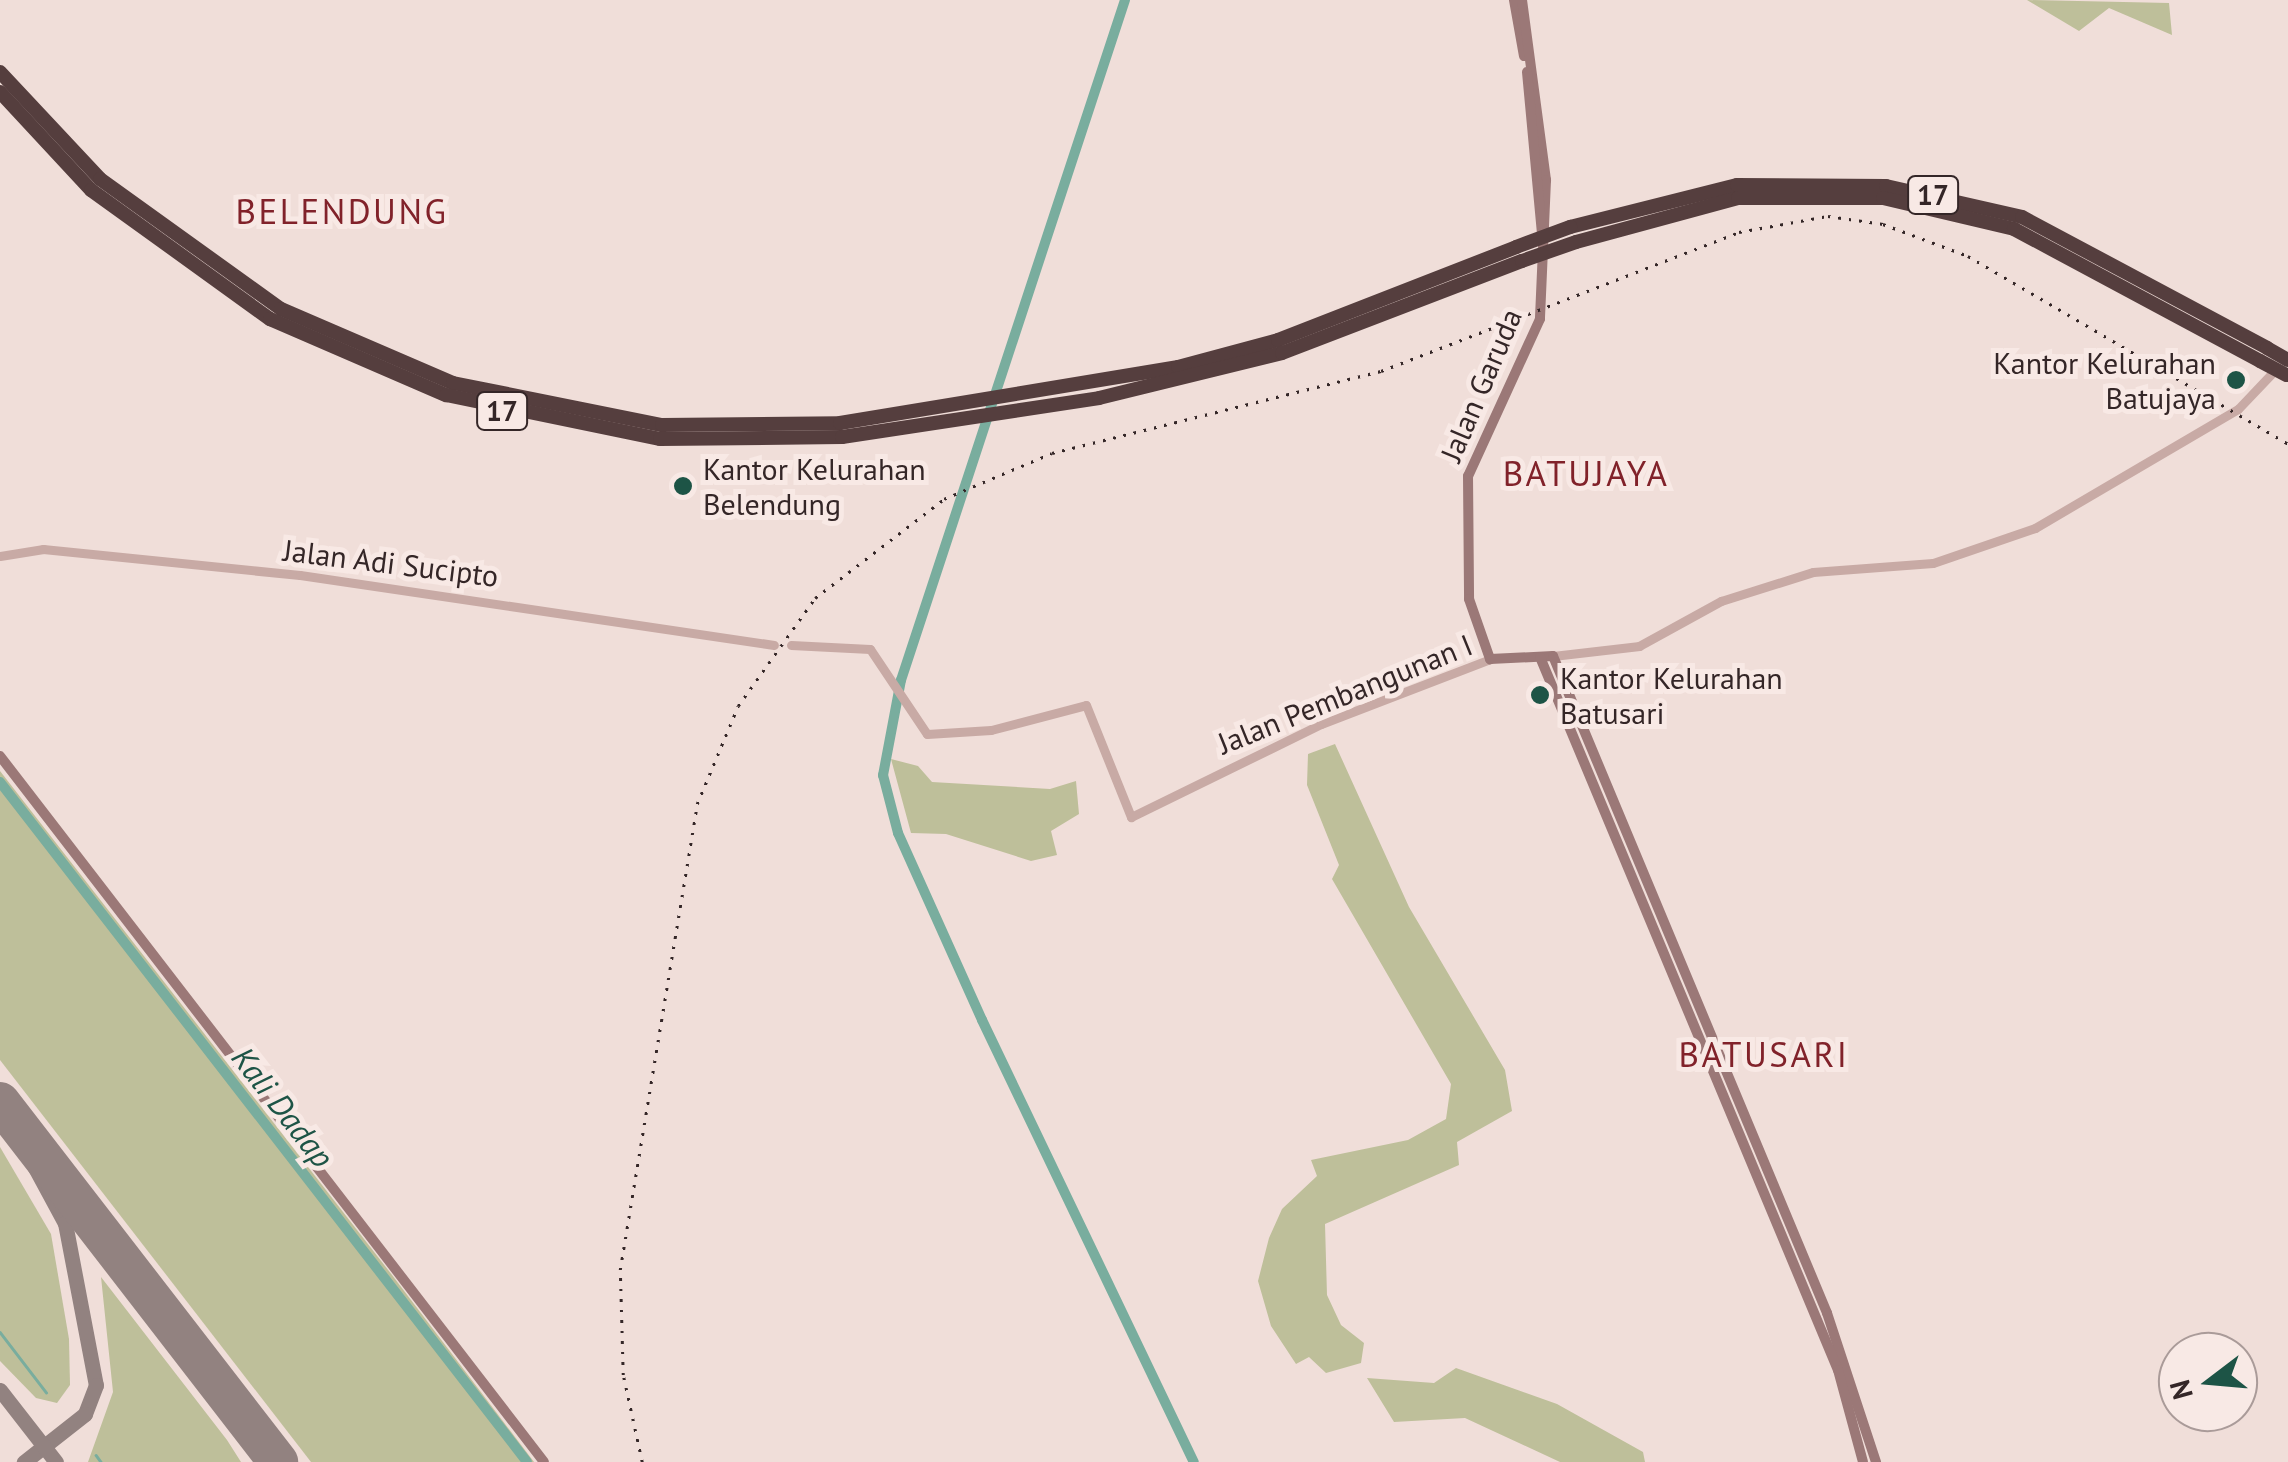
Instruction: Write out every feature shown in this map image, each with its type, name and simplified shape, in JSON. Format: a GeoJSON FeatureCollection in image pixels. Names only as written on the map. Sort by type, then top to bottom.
{"type":"FeatureCollection","features":[{"type":"Feature","properties":{"kind":"highway","name":"17"},"geometry":{"type":"LineString","coordinates":[[0,72],[81,170]]}},
{"type":"Feature","properties":{"kind":"highway","name":"17"},"geometry":{"type":"LineString","coordinates":[[0,92],[96,185],[281,309],[401,366],[508,399],[726,428],[970,412],[1010,413],[1282,353],[1519,254]]}},
{"type":"Feature","properties":{"kind":"highway","name":"17"},"geometry":{"type":"LineString","coordinates":[[970,412],[1014,397],[1278,340],[1573,235],[1738,198],[1883,198],[2014,229],[2287,366]]}},
{"type":"Feature","properties":{"kind":"main road","name":"Jalan Garuda"},"geometry":{"type":"LineString","coordinates":[[1490,660],[1464,562],[1468,476],[1540,319],[1543,245],[1537,109],[1519,6]]}},
{"type":"Feature","properties":{"kind":"main road","name":"Jalan Pembangunan I"},"geometry":{"type":"LineString","coordinates":[[1490,660],[1553,656]]}},
{"type":"Feature","properties":{"kind":"main road"},"geometry":{"type":"LineString","coordinates":[[1553,656],[1838,1370],[1863,1462]]}},
{"type":"Feature","properties":{"kind":"main road"},"geometry":{"type":"LineString","coordinates":[[1540,657],[1848,1365],[1876,1462]]}},
{"type":"Feature","properties":{"kind":"main road"},"geometry":{"type":"LineString","coordinates":[[0,756],[544,1462]]}},
{"type":"Feature","properties":{"kind":"street","name":"Jalan Pembangunan I"},"geometry":{"type":"LineString","coordinates":[[1553,656],[1639,646],[1721,601],[1813,572],[1933,563],[2034,528],[2238,410],[2287,366]]}},
{"type":"Feature","properties":{"kind":"street","name":"Jalan Adi Sucipto"},"geometry":{"type":"LineString","coordinates":[[0,556],[43,549],[318,577],[774,645]]}},
{"type":"Feature","properties":{"kind":"street","name":"Jalan Pembangunan I"},"geometry":{"type":"LineString","coordinates":[[790,645],[870,648],[927,734],[991,730],[1086,705],[1131,817],[1321,724],[1490,660]]}},
{"type":"Feature","properties":{"kind":"green space"},"geometry":{"type":"Polygon","coordinates":[[[2027,0],[2169,3],[2172,35],[2109,8],[2079,31],[2027,0]]]}},
{"type":"Feature","properties":{"kind":"green space"},"geometry":{"type":"Polygon","coordinates":[[[1335,744],[1409,907],[1505,1070],[1512,1111],[1457,1142],[1459,1165],[1325,1224],[1327,1295],[1341,1325],[1364,1343],[1361,1363],[1326,1373],[1309,1357],[1296,1364],[1271,1326],[1258,1281],[1269,1238],[1282,1209],[1317,1176],[1311,1160],[1408,1140],[1446,1119],[1451,1084],[1332,879],[1339,865],[1307,785],[1308,754],[1335,744]]]}},
{"type":"Feature","properties":{"kind":"green space"},"geometry":{"type":"Polygon","coordinates":[[[891,759],[918,766],[932,782],[1050,789],[1076,781],[1079,814],[1051,831],[1057,855],[1031,861],[946,834],[911,833],[891,759]]]}},
{"type":"Feature","properties":{"kind":"green space"},"geometry":{"type":"Polygon","coordinates":[[[0,771],[534,1462],[311,1462],[0,1060],[0,771]]]}},
{"type":"Feature","properties":{"kind":"green space"},"geometry":{"type":"Polygon","coordinates":[[[0,1147],[51,1234],[69,1339],[70,1385],[57,1403],[36,1398],[0,1361],[0,1147]]]}},
{"type":"Feature","properties":{"kind":"green space"},"geometry":{"type":"Polygon","coordinates":[[[101,1277],[241,1462],[88,1462],[113,1392],[101,1277]]]}},
{"type":"Feature","properties":{"kind":"green space"},"geometry":{"type":"Polygon","coordinates":[[[1456,1368],[1557,1404],[1643,1452],[1645,1462],[1560,1462],[1465,1418],[1394,1422],[1367,1378],[1434,1383],[1456,1368]]]}},
{"type":"Feature","properties":{"kind":"waterway"},"geometry":{"type":"LineString","coordinates":[[1125,0],[901,680],[883,775],[898,833],[982,1020],[1194,1462]]}},
{"type":"Feature","properties":{"kind":"waterway","name":"Kali Dadap"},"geometry":{"type":"LineString","coordinates":[[0,782],[527,1462]]}},
{"type":"Feature","properties":{"kind":"waterway"},"geometry":{"type":"LineString","coordinates":[[0,1332],[46,1392]]}},
{"type":"Feature","properties":{"kind":"waterway"},"geometry":{"type":"LineString","coordinates":[[96,1455],[101,1462]]}},
{"type":"Feature","properties":{"kind":"taxiway"},"geometry":{"type":"LineString","coordinates":[[0,1103],[65,1223],[96,1385],[85,1414],[24,1462]]}},
{"type":"Feature","properties":{"kind":"taxiway"},"geometry":{"type":"LineString","coordinates":[[0,1390],[56,1462]]}},
{"type":"Feature","properties":{"kind":"taxiway"},"geometry":{"type":"LineString","coordinates":[[229,1398],[266,1462]]}},
{"type":"Feature","properties":{"kind":"runway"},"geometry":{"type":"LineString","coordinates":[[0,1102],[278,1462]]}},
{"type":"Feature","properties":{"kind":"railway"},"geometry":{"type":"LineString","coordinates":[[642,1462],[623,1375],[620,1270],[697,804],[738,706],[815,598],[944,499],[1052,453],[1381,371],[1739,232],[1828,216],[1883,224],[1968,256],[2288,444]]}},
{"type":"Feature","properties":{"kind":"place","name":"Kantor Kelurahan Batujaya"},"geometry":{"type":"Point","coordinates":[2236,380]}},
{"type":"Feature","properties":{"kind":"place","name":"Kantor Kelurahan Belendung"},"geometry":{"type":"Point","coordinates":[683,486]}},
{"type":"Feature","properties":{"kind":"place","name":"Kantor Kelurahan Batusari"},"geometry":{"type":"Point","coordinates":[1540,695]}},
{"type":"Feature","properties":{"kind":"district","name":"BELENDUNG"},"geometry":{"type":"Point","coordinates":[342,211]}},
{"type":"Feature","properties":{"kind":"district","name":"BATUJAYA"},"geometry":{"type":"Point","coordinates":[1586,473]}},
{"type":"Feature","properties":{"kind":"district","name":"BATUSARI"},"geometry":{"type":"Point","coordinates":[1764,1054]}}]}
